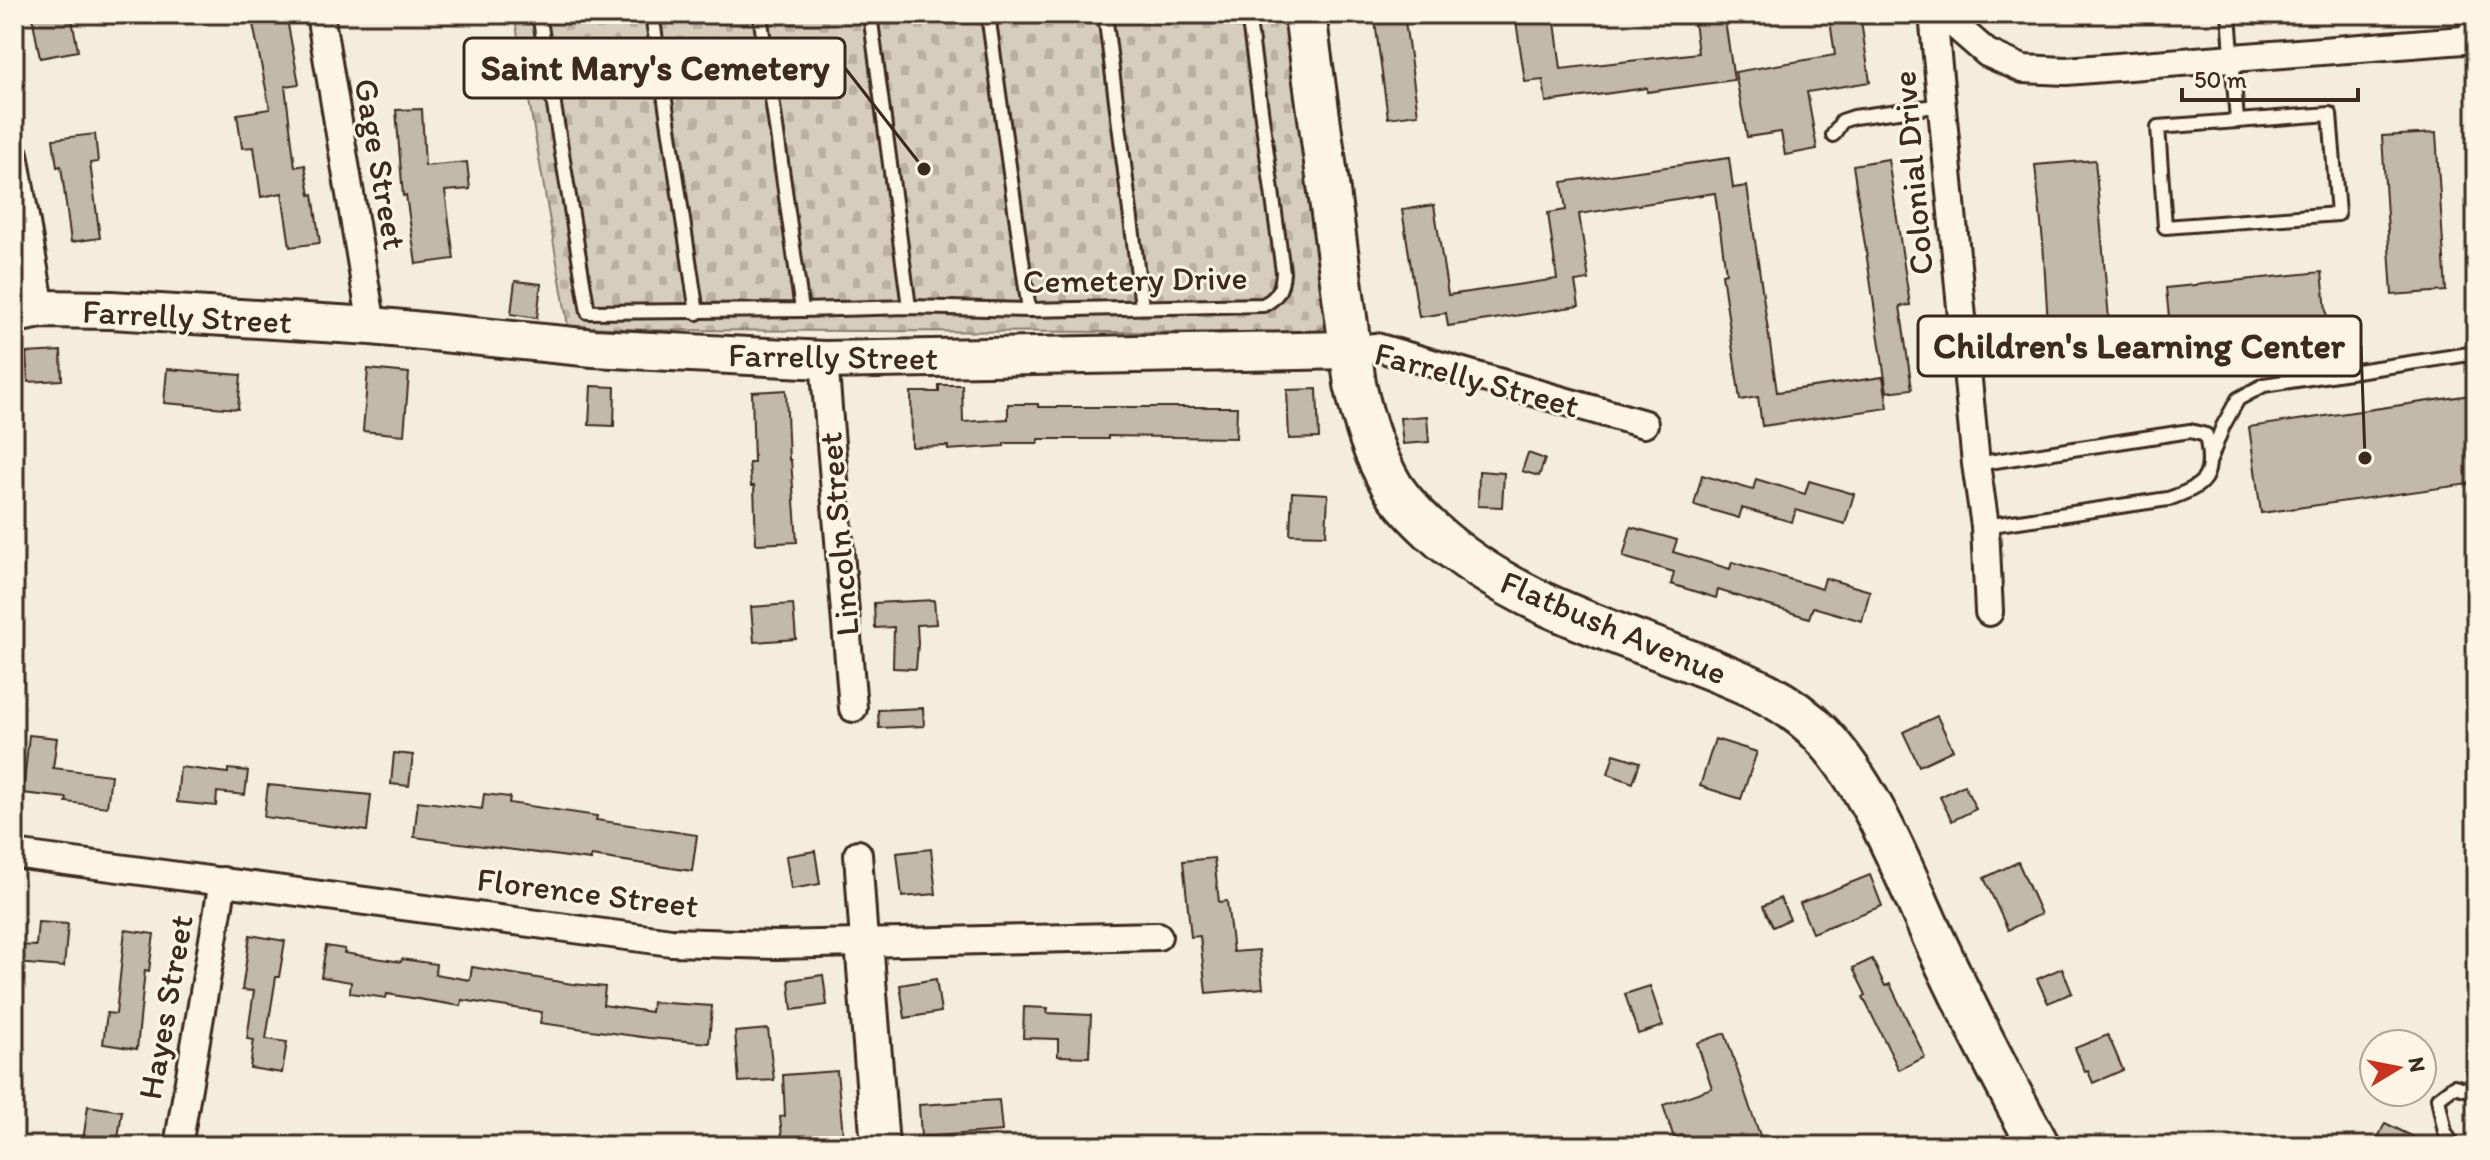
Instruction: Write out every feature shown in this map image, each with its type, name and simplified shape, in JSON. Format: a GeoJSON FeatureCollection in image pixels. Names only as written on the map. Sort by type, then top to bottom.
{"type":"FeatureCollection","features":[{"type":"Feature","properties":{"kind":"main road","name":"Flatbush Avenue"},"geometry":{"type":"LineString","coordinates":[[1305,14],[1345,299],[1349,350],[1363,419],[1376,454],[1394,488],[1417,517],[1448,546],[1494,578],[1557,610],[1771,695],[1799,713],[1822,735],[1844,762],[1883,830],[1958,990],[2039,1146]]}},
{"type":"Feature","properties":{"kind":"street","name":"Gage Street"},"geometry":{"type":"LineString","coordinates":[[320,14],[372,326]]}},
{"type":"Feature","properties":{"kind":"street","name":"Colonial Drive"},"geometry":{"type":"LineString","coordinates":[[1933,14],[1976,464],[1985,526],[1989,612]]}},
{"type":"Feature","properties":{"kind":"street"},"geometry":{"type":"LineString","coordinates":[[1942,14],[1987,53],[2023,69],[2066,71],[2233,57],[2470,31]]}},
{"type":"Feature","properties":{"kind":"street"},"geometry":{"type":"LineString","coordinates":[[14,154],[27,312]]}},
{"type":"Feature","properties":{"kind":"street","name":"Farrelly Street"},"geometry":{"type":"LineString","coordinates":[[27,312],[111,310],[372,326],[594,348],[824,360],[1376,347],[1644,424]]}},
{"type":"Feature","properties":{"kind":"street","name":"Lincoln Street"},"geometry":{"type":"LineString","coordinates":[[824,360],[853,708]]}},
{"type":"Feature","properties":{"kind":"street","name":"Florence Street"},"geometry":{"type":"LineString","coordinates":[[14,854],[671,942],[776,945],[1158,936]]}},
{"type":"Feature","properties":{"kind":"street"},"geometry":{"type":"LineString","coordinates":[[858,854],[880,1146]]}},
{"type":"Feature","properties":{"kind":"street","name":"Hayes Street"},"geometry":{"type":"LineString","coordinates":[[178,1146],[223,881]]}},
{"type":"Feature","properties":{"kind":"lane","name":"Cemetery Drive"},"geometry":{"type":"LineString","coordinates":[[539,14],[588,312],[697,313],[909,307],[1029,310],[1263,305],[1272,301],[1282,286],[1283,272],[1248,14]]}},
{"type":"Feature","properties":{"kind":"lane"},"geometry":{"type":"LineString","coordinates":[[652,14],[697,313]]}},
{"type":"Feature","properties":{"kind":"lane"},"geometry":{"type":"LineString","coordinates":[[760,14],[802,310]]}},
{"type":"Feature","properties":{"kind":"lane"},"geometry":{"type":"LineString","coordinates":[[870,14],[909,307]]}},
{"type":"Feature","properties":{"kind":"lane"},"geometry":{"type":"LineString","coordinates":[[988,14],[1029,310]]}},
{"type":"Feature","properties":{"kind":"lane"},"geometry":{"type":"LineString","coordinates":[[1105,14],[1142,306]]}},
{"type":"Feature","properties":{"kind":"lane"},"geometry":{"type":"LineString","coordinates":[[2229,14],[2237,121]]}},
{"type":"Feature","properties":{"kind":"lane"},"geometry":{"type":"LineString","coordinates":[[1833,135],[1842,121],[1854,117],[1942,105]]}},
{"type":"Feature","properties":{"kind":"lane"},"geometry":{"type":"LineString","coordinates":[[2330,114],[2338,214],[2165,227],[2158,127],[2237,121],[2330,114]]}},
{"type":"Feature","properties":{"kind":"lane"},"geometry":{"type":"LineString","coordinates":[[1985,526],[2168,499],[2196,489],[2208,472],[2223,426],[2238,399],[2264,385],[2476,353]]}},
{"type":"Feature","properties":{"kind":"lane"},"geometry":{"type":"LineString","coordinates":[[1976,464],[2190,431],[2206,435],[2210,460]]}},
{"type":"Feature","properties":{"kind":"lane"},"geometry":{"type":"LineString","coordinates":[[2453,1146],[2445,1132],[2438,1098],[2454,1086],[2476,1092]]}},
{"type":"Feature","properties":{"kind":"green space"},"geometry":{"type":"Polygon","coordinates":[[[514,14],[1285,14],[1328,325],[1313,333],[648,330],[568,326],[514,14]]]}},
{"type":"Feature","properties":{"kind":"building"},"geometry":{"type":"Polygon","coordinates":[[[71,14],[78,51],[40,58],[32,16],[71,14]]]}},
{"type":"Feature","properties":{"kind":"building"},"geometry":{"type":"Polygon","coordinates":[[[251,14],[286,14],[299,84],[285,86],[295,167],[305,165],[320,243],[290,247],[282,193],[261,197],[254,147],[242,148],[237,114],[270,109],[251,14]]]}},
{"type":"Feature","properties":{"kind":"building"},"geometry":{"type":"Polygon","coordinates":[[[1374,14],[1404,14],[1418,114],[1388,118],[1374,14]]]}},
{"type":"Feature","properties":{"kind":"building"},"geometry":{"type":"Polygon","coordinates":[[[1515,14],[1554,14],[1561,69],[1698,53],[1693,14],[1724,14],[1734,80],[1546,102],[1543,80],[1525,82],[1515,14]]]}},
{"type":"Feature","properties":{"kind":"building"},"geometry":{"type":"Polygon","coordinates":[[[1829,14],[1860,14],[1870,82],[1807,92],[1817,149],[1785,155],[1781,132],[1747,137],[1735,72],[1835,55],[1829,14]]]}},
{"type":"Feature","properties":{"kind":"building"},"geometry":{"type":"Polygon","coordinates":[[[422,109],[425,166],[467,162],[470,189],[445,191],[454,259],[416,264],[406,195],[403,196],[396,110],[422,109]]]}},
{"type":"Feature","properties":{"kind":"building"},"geometry":{"type":"Polygon","coordinates":[[[2436,133],[2446,291],[2392,295],[2382,136],[2436,133]]]}},
{"type":"Feature","properties":{"kind":"building"},"geometry":{"type":"Polygon","coordinates":[[[95,134],[98,162],[90,163],[100,238],[71,242],[61,166],[57,167],[53,139],[95,134]]]}},
{"type":"Feature","properties":{"kind":"building"},"geometry":{"type":"Polygon","coordinates":[[[1729,158],[1733,188],[1747,186],[1777,392],[1883,377],[1888,408],[1762,426],[1758,397],[1740,400],[1722,274],[1726,273],[1715,193],[1579,214],[1589,280],[1575,282],[1579,306],[1448,326],[1446,313],[1419,317],[1402,210],[1434,205],[1448,295],[1557,279],[1548,213],[1566,210],[1562,182],[1729,158]]]}},
{"type":"Feature","properties":{"kind":"building"},"geometry":{"type":"Polygon","coordinates":[[[1888,159],[1910,305],[1900,306],[1912,389],[1887,392],[1853,165],[1888,159]]]}},
{"type":"Feature","properties":{"kind":"building"},"geometry":{"type":"Polygon","coordinates":[[[2095,160],[2109,319],[2048,325],[2035,165],[2095,160]]]}},
{"type":"Feature","properties":{"kind":"building"},"geometry":{"type":"Polygon","coordinates":[[[2322,272],[2328,330],[2172,346],[2166,288],[2322,272]]]}},
{"type":"Feature","properties":{"kind":"building"},"geometry":{"type":"Polygon","coordinates":[[[515,281],[541,284],[537,318],[511,314],[515,281]]]}},
{"type":"Feature","properties":{"kind":"building"},"geometry":{"type":"Polygon","coordinates":[[[61,351],[62,380],[28,382],[26,353],[61,351]]]}},
{"type":"Feature","properties":{"kind":"building"},"geometry":{"type":"Polygon","coordinates":[[[167,369],[241,375],[238,409],[164,403],[167,369]]]}},
{"type":"Feature","properties":{"kind":"building"},"geometry":{"type":"Polygon","coordinates":[[[368,369],[409,373],[404,435],[363,431],[368,369]]]}},
{"type":"Feature","properties":{"kind":"building"},"geometry":{"type":"Polygon","coordinates":[[[939,385],[962,385],[963,422],[1008,419],[1008,404],[1038,404],[1038,407],[1237,407],[1236,438],[1108,436],[1108,439],[1038,439],[1038,443],[1004,443],[1004,446],[948,450],[948,446],[912,447],[911,392],[939,392],[939,385]]]}},
{"type":"Feature","properties":{"kind":"building"},"geometry":{"type":"Polygon","coordinates":[[[591,386],[615,387],[614,426],[589,425],[591,386]]]}},
{"type":"Feature","properties":{"kind":"building"},"geometry":{"type":"Polygon","coordinates":[[[1317,389],[1319,438],[1289,439],[1287,390],[1317,389]]]}},
{"type":"Feature","properties":{"kind":"building"},"geometry":{"type":"Polygon","coordinates":[[[786,390],[797,542],[756,544],[754,486],[751,486],[749,463],[754,463],[752,392],[786,390]]]}},
{"type":"Feature","properties":{"kind":"building"},"geometry":{"type":"Polygon","coordinates":[[[2471,395],[2476,433],[2476,483],[2261,513],[2249,427],[2471,395]]]}},
{"type":"Feature","properties":{"kind":"building"},"geometry":{"type":"Polygon","coordinates":[[[1427,416],[1429,442],[1403,444],[1400,418],[1427,416]]]}},
{"type":"Feature","properties":{"kind":"building"},"geometry":{"type":"Polygon","coordinates":[[[1528,453],[1545,459],[1539,476],[1522,471],[1528,453]]]}},
{"type":"Feature","properties":{"kind":"building"},"geometry":{"type":"Polygon","coordinates":[[[1479,471],[1504,473],[1502,507],[1478,506],[1479,471]]]}},
{"type":"Feature","properties":{"kind":"building"},"geometry":{"type":"Polygon","coordinates":[[[1702,475],[1753,490],[1756,479],[1805,494],[1809,481],[1854,494],[1845,524],[1796,510],[1792,522],[1742,508],[1739,518],[1694,505],[1702,475]]]}},
{"type":"Feature","properties":{"kind":"building"},"geometry":{"type":"Polygon","coordinates":[[[1292,492],[1328,494],[1326,535],[1290,534],[1292,492]]]}},
{"type":"Feature","properties":{"kind":"building"},"geometry":{"type":"Polygon","coordinates":[[[1631,527],[1677,540],[1673,552],[1730,569],[1732,562],[1822,589],[1825,578],[1870,591],[1862,621],[1813,607],[1809,618],[1718,590],[1716,598],[1671,584],[1674,572],[1623,557],[1631,527]]]}},
{"type":"Feature","properties":{"kind":"building"},"geometry":{"type":"Polygon","coordinates":[[[934,600],[936,624],[917,625],[916,669],[893,668],[894,627],[875,628],[874,603],[934,600]]]}},
{"type":"Feature","properties":{"kind":"building"},"geometry":{"type":"Polygon","coordinates":[[[793,604],[796,639],[754,642],[751,607],[793,604]]]}},
{"type":"Feature","properties":{"kind":"building"},"geometry":{"type":"Polygon","coordinates":[[[923,708],[924,726],[879,728],[878,710],[923,708]]]}},
{"type":"Feature","properties":{"kind":"building"},"geometry":{"type":"Polygon","coordinates":[[[1937,716],[1953,750],[1919,766],[1903,732],[1937,716]]]}},
{"type":"Feature","properties":{"kind":"building"},"geometry":{"type":"Polygon","coordinates":[[[29,735],[57,738],[53,768],[111,775],[107,807],[23,793],[29,735]]]}},
{"type":"Feature","properties":{"kind":"building"},"geometry":{"type":"Polygon","coordinates":[[[1715,739],[1757,752],[1741,799],[1700,786],[1715,739]]]}},
{"type":"Feature","properties":{"kind":"building"},"geometry":{"type":"Polygon","coordinates":[[[394,753],[413,755],[409,786],[391,784],[394,753]]]}},
{"type":"Feature","properties":{"kind":"building"},"geometry":{"type":"Polygon","coordinates":[[[1614,754],[1640,762],[1633,783],[1608,774],[1614,754]]]}},
{"type":"Feature","properties":{"kind":"building"},"geometry":{"type":"Polygon","coordinates":[[[180,767],[228,773],[228,769],[248,771],[245,795],[217,792],[216,806],[177,802],[180,767]]]}},
{"type":"Feature","properties":{"kind":"building"},"geometry":{"type":"Polygon","coordinates":[[[268,785],[371,795],[367,831],[264,817],[268,785]]]}},
{"type":"Feature","properties":{"kind":"building"},"geometry":{"type":"Polygon","coordinates":[[[1964,785],[1976,809],[1952,821],[1940,797],[1964,785]]]}},
{"type":"Feature","properties":{"kind":"building"},"geometry":{"type":"Polygon","coordinates":[[[484,794],[510,797],[509,803],[597,816],[596,820],[697,835],[692,871],[591,856],[591,860],[414,837],[418,801],[482,809],[484,794]]]}},
{"type":"Feature","properties":{"kind":"building"},"geometry":{"type":"Polygon","coordinates":[[[931,849],[936,894],[902,897],[897,853],[931,849]]]}},
{"type":"Feature","properties":{"kind":"building"},"geometry":{"type":"Polygon","coordinates":[[[815,851],[820,884],[791,889],[786,856],[815,851]]]}},
{"type":"Feature","properties":{"kind":"building"},"geometry":{"type":"Polygon","coordinates":[[[1214,858],[1219,902],[1227,901],[1233,952],[1259,950],[1263,988],[1206,993],[1200,936],[1191,937],[1183,861],[1214,858]]]}},
{"type":"Feature","properties":{"kind":"building"},"geometry":{"type":"Polygon","coordinates":[[[2018,862],[2041,914],[2008,930],[1984,878],[2018,862]]]}},
{"type":"Feature","properties":{"kind":"building"},"geometry":{"type":"Polygon","coordinates":[[[1870,875],[1882,906],[1812,933],[1800,903],[1870,875]]]}},
{"type":"Feature","properties":{"kind":"building"},"geometry":{"type":"Polygon","coordinates":[[[1780,898],[1790,919],[1773,927],[1763,906],[1780,898]]]}},
{"type":"Feature","properties":{"kind":"building"},"geometry":{"type":"Polygon","coordinates":[[[38,922],[68,924],[64,967],[16,963],[18,945],[36,946],[38,922]]]}},
{"type":"Feature","properties":{"kind":"building"},"geometry":{"type":"Polygon","coordinates":[[[125,930],[154,934],[149,971],[145,970],[137,1049],[103,1044],[107,1013],[116,1014],[125,930]]]}},
{"type":"Feature","properties":{"kind":"building"},"geometry":{"type":"Polygon","coordinates":[[[250,935],[285,941],[266,1039],[287,1042],[282,1073],[250,1068],[254,1040],[247,1039],[254,991],[242,990],[250,935]]]}},
{"type":"Feature","properties":{"kind":"building"},"geometry":{"type":"Polygon","coordinates":[[[326,946],[345,949],[344,953],[436,964],[435,974],[470,980],[472,967],[605,987],[603,1005],[651,1012],[652,1002],[712,1006],[709,1043],[540,1023],[542,1012],[462,1000],[461,1006],[387,994],[386,998],[350,993],[351,982],[321,977],[326,946]]]}},
{"type":"Feature","properties":{"kind":"building"},"geometry":{"type":"Polygon","coordinates":[[[1872,959],[1885,986],[1890,984],[1925,1057],[1899,1070],[1863,997],[1866,995],[1853,968],[1872,959]]]}},
{"type":"Feature","properties":{"kind":"building"},"geometry":{"type":"Polygon","coordinates":[[[2062,968],[2072,993],[2048,1003],[2037,979],[2062,968]]]}},
{"type":"Feature","properties":{"kind":"building"},"geometry":{"type":"Polygon","coordinates":[[[823,975],[827,1005],[792,1010],[789,980],[823,975]]]}},
{"type":"Feature","properties":{"kind":"building"},"geometry":{"type":"Polygon","coordinates":[[[936,979],[941,1012],[905,1018],[900,985],[936,979]]]}},
{"type":"Feature","properties":{"kind":"building"},"geometry":{"type":"Polygon","coordinates":[[[1650,986],[1663,1026],[1638,1034],[1625,994],[1650,986]]]}},
{"type":"Feature","properties":{"kind":"building"},"geometry":{"type":"Polygon","coordinates":[[[1024,1007],[1048,1008],[1047,1013],[1091,1015],[1089,1057],[1058,1056],[1058,1039],[1023,1038],[1024,1007]]]}},
{"type":"Feature","properties":{"kind":"building"},"geometry":{"type":"Polygon","coordinates":[[[768,1029],[774,1080],[739,1082],[735,1032],[768,1029]]]}},
{"type":"Feature","properties":{"kind":"building"},"geometry":{"type":"Polygon","coordinates":[[[1725,1033],[1764,1146],[1687,1146],[1683,1135],[1674,1138],[1663,1105],[1712,1088],[1697,1043],[1725,1033]]]}},
{"type":"Feature","properties":{"kind":"building"},"geometry":{"type":"Polygon","coordinates":[[[2108,1035],[2123,1070],[2093,1083],[2075,1048],[2108,1035]]]}},
{"type":"Feature","properties":{"kind":"building"},"geometry":{"type":"Polygon","coordinates":[[[837,1071],[844,1146],[783,1146],[780,1117],[785,1116],[783,1075],[837,1071]]]}},
{"type":"Feature","properties":{"kind":"building"},"geometry":{"type":"Polygon","coordinates":[[[999,1100],[1002,1131],[921,1137],[919,1105],[999,1100]]]}},
{"type":"Feature","properties":{"kind":"building"},"geometry":{"type":"Polygon","coordinates":[[[88,1106],[122,1111],[117,1146],[83,1141],[88,1106]]]}},
{"type":"Feature","properties":{"kind":"building"},"geometry":{"type":"Polygon","coordinates":[[[2385,1123],[2432,1146],[2374,1146],[2385,1123]]]}},
{"type":"Feature","properties":{"kind":"place","name":"Saint Mary's Cemetery"},"geometry":{"type":"Point","coordinates":[924,169]}},
{"type":"Feature","properties":{"kind":"place","name":"Children's Learning Center"},"geometry":{"type":"Point","coordinates":[2365,458]}}]}
